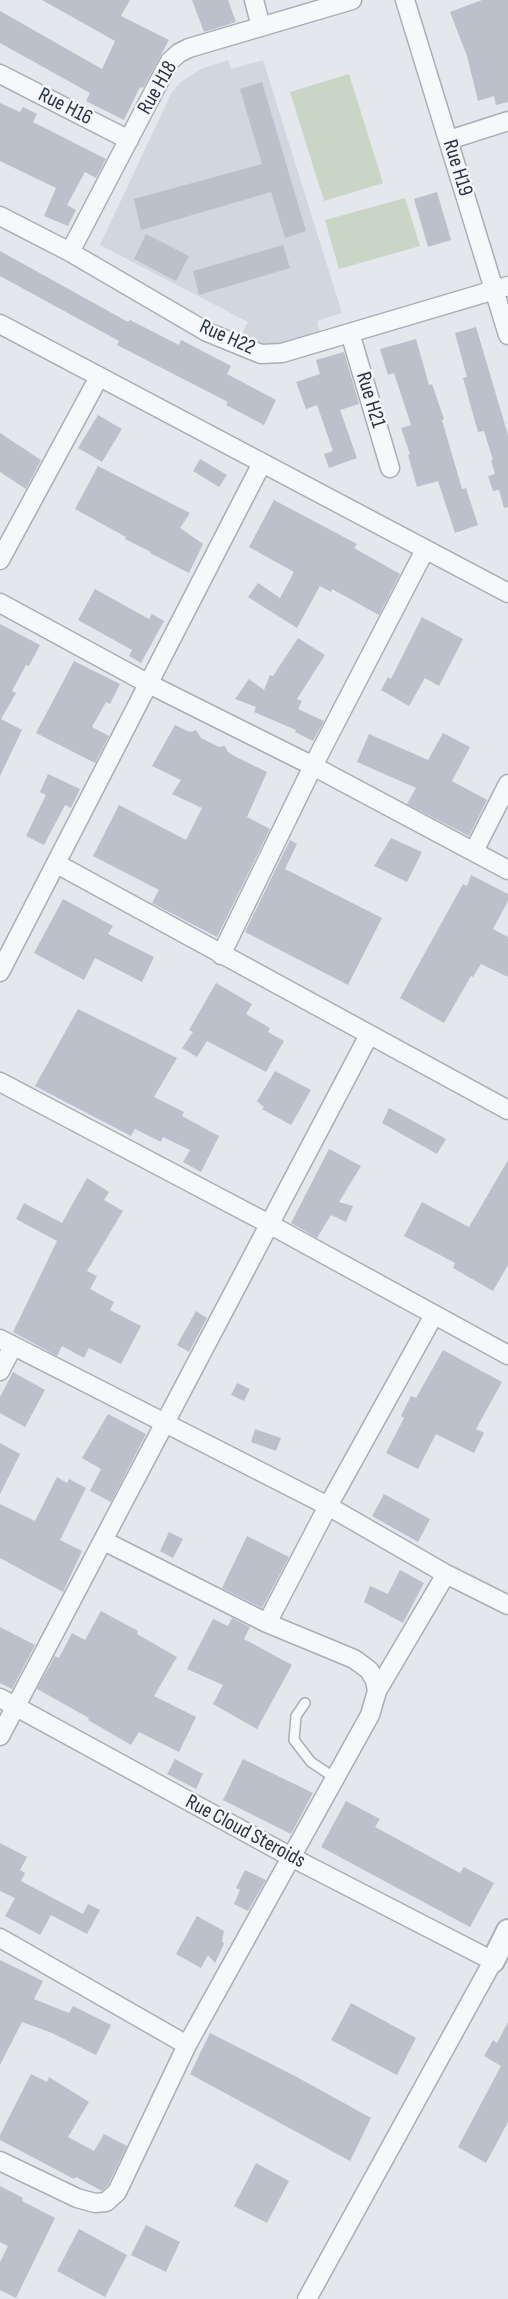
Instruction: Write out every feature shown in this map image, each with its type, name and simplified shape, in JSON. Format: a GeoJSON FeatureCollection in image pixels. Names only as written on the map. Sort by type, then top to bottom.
{"type":"FeatureCollection","features":[{"type":"Feature","properties":{"kind":"street"},"geometry":{"type":"LineString","coordinates":[[254,0],[261,27]]}},
{"type":"Feature","properties":{"kind":"street","name":"Rue H18"},"geometry":{"type":"LineString","coordinates":[[70,252],[165,70],[178,53],[352,0]]}},
{"type":"Feature","properties":{"kind":"street","name":"Rue H19"},"geometry":{"type":"LineString","coordinates":[[405,0],[449,140],[501,288],[508,335]]}},
{"type":"Feature","properties":{"kind":"street","name":"Rue H16"},"geometry":{"type":"LineString","coordinates":[[0,74],[129,140]]}},
{"type":"Feature","properties":{"kind":"street"},"geometry":{"type":"LineString","coordinates":[[449,140],[508,121]]}},
{"type":"Feature","properties":{"kind":"street","name":"Rue H22"},"geometry":{"type":"LineString","coordinates":[[0,216],[70,252],[207,332],[261,354],[282,353],[501,288]]}},
{"type":"Feature","properties":{"kind":"street"},"geometry":{"type":"LineString","coordinates":[[0,324],[508,593]]}},
{"type":"Feature","properties":{"kind":"street","name":"Rue H21"},"geometry":{"type":"LineString","coordinates":[[350,333],[390,468]]}},
{"type":"Feature","properties":{"kind":"street"},"geometry":{"type":"LineString","coordinates":[[0,560],[99,377]]}},
{"type":"Feature","properties":{"kind":"street"},"geometry":{"type":"LineString","coordinates":[[0,972],[262,463]]}},
{"type":"Feature","properties":{"kind":"street"},"geometry":{"type":"LineString","coordinates":[[221,955],[313,766],[425,550]]}},
{"type":"Feature","properties":{"kind":"street"},"geometry":{"type":"LineString","coordinates":[[0,603],[147,683],[313,766],[508,870]]}},
{"type":"Feature","properties":{"kind":"street"},"geometry":{"type":"LineString","coordinates":[[474,851],[508,784]]}},
{"type":"Feature","properties":{"kind":"street"},"geometry":{"type":"LineString","coordinates":[[57,864],[508,1110]]}},
{"type":"Feature","properties":{"kind":"street"},"geometry":{"type":"LineString","coordinates":[[0,1736],[8,1702],[104,1541],[369,1035]]}},
{"type":"Feature","properties":{"kind":"street"},"geometry":{"type":"LineString","coordinates":[[0,1082],[269,1224],[508,1355]]}},
{"type":"Feature","properties":{"kind":"street"},"geometry":{"type":"LineString","coordinates":[[267,1623],[328,1506],[434,1315]]}},
{"type":"Feature","properties":{"kind":"street"},"geometry":{"type":"LineString","coordinates":[[0,1371],[7,1342],[328,1506],[446,1574],[508,1605]]}},
{"type":"Feature","properties":{"kind":"street"},"geometry":{"type":"LineString","coordinates":[[104,1541],[267,1623],[354,1659],[369,1670],[378,1691]]}},
{"type":"Feature","properties":{"kind":"street"},"geometry":{"type":"LineString","coordinates":[[0,2161],[77,2198],[94,2203],[106,2202],[117,2192],[187,2045],[370,1715],[378,1691],[446,1574]]}},
{"type":"Feature","properties":{"kind":"street","name":"Rue Cloud Steroids"},"geometry":{"type":"LineString","coordinates":[[8,1702],[291,1857],[493,1961]]}},
{"type":"Feature","properties":{"kind":"street"},"geometry":{"type":"LineString","coordinates":[[307,2299],[508,1931]]}},
{"type":"Feature","properties":{"kind":"street"},"geometry":{"type":"LineString","coordinates":[[0,1938],[187,2045]]}},
{"type":"Feature","properties":{"kind":"lane"},"geometry":{"type":"LineString","coordinates":[[305,1703],[296,1716],[294,1740],[311,1762],[335,1778]]}},
{"type":"Feature","properties":{"kind":"shaded area"},"geometry":{"type":"Polygon","coordinates":[[[228,60],[231,69],[263,60],[342,313],[317,321],[320,333],[273,345],[257,344],[241,336],[248,322],[100,245],[172,92],[181,82],[201,69],[228,60]]]}},
{"type":"Feature","properties":{"kind":"green space"},"geometry":{"type":"Polygon","coordinates":[[[349,74],[383,183],[324,201],[290,92],[349,74]]]}},
{"type":"Feature","properties":{"kind":"green space"},"geometry":{"type":"Polygon","coordinates":[[[405,198],[420,246],[339,269],[325,220],[405,198]]]}},
{"type":"Feature","properties":{"kind":"building"},"geometry":{"type":"Polygon","coordinates":[[[42,0],[130,0],[121,16],[169,40],[143,88],[140,87],[124,120],[86,101],[90,93],[0,43],[0,11],[102,69],[115,41],[42,0]]]}},
{"type":"Feature","properties":{"kind":"building"},"geometry":{"type":"Polygon","coordinates":[[[192,0],[228,0],[236,22],[204,32],[192,0]]]}},
{"type":"Feature","properties":{"kind":"building"},"geometry":{"type":"Polygon","coordinates":[[[482,0],[508,0],[508,102],[496,105],[494,96],[478,101],[467,56],[450,12],[482,0]]]}},
{"type":"Feature","properties":{"kind":"building"},"geometry":{"type":"Polygon","coordinates":[[[262,82],[306,231],[285,238],[271,192],[141,230],[134,199],[262,164],[240,89],[262,82]]]}},
{"type":"Feature","properties":{"kind":"building"},"geometry":{"type":"Polygon","coordinates":[[[0,103],[20,112],[23,107],[37,114],[33,122],[106,159],[96,178],[85,172],[67,205],[76,210],[68,226],[44,216],[56,188],[0,161],[0,103]]]}},
{"type":"Feature","properties":{"kind":"building"},"geometry":{"type":"Polygon","coordinates":[[[437,192],[451,240],[428,247],[414,199],[437,192]]]}},
{"type":"Feature","properties":{"kind":"building"},"geometry":{"type":"Polygon","coordinates":[[[146,234],[189,256],[176,281],[134,259],[146,234]]]}},
{"type":"Feature","properties":{"kind":"building"},"geometry":{"type":"Polygon","coordinates":[[[283,245],[290,268],[199,295],[193,271],[283,245]]]}},
{"type":"Feature","properties":{"kind":"building"},"geometry":{"type":"Polygon","coordinates":[[[0,251],[128,322],[130,320],[179,345],[181,340],[231,366],[227,374],[276,400],[264,425],[226,405],[228,402],[117,345],[119,341],[0,276],[0,251]]]}},
{"type":"Feature","properties":{"kind":"building"},"geometry":{"type":"Polygon","coordinates":[[[476,327],[508,435],[508,507],[504,508],[499,490],[493,491],[488,476],[495,474],[491,460],[493,460],[484,431],[478,432],[463,378],[467,377],[455,333],[476,327]]]}},
{"type":"Feature","properties":{"kind":"building"},"geometry":{"type":"Polygon","coordinates":[[[416,339],[429,385],[432,384],[444,419],[442,420],[462,489],[466,488],[478,525],[455,533],[438,481],[417,487],[408,455],[410,454],[401,428],[411,425],[394,373],[388,375],[380,349],[416,339]]]}},
{"type":"Feature","properties":{"kind":"building"},"geometry":{"type":"Polygon","coordinates":[[[344,352],[359,404],[340,410],[357,458],[329,468],[324,454],[333,451],[317,405],[306,409],[296,382],[320,374],[316,360],[344,352]]]}},
{"type":"Feature","properties":{"kind":"building"},"geometry":{"type":"Polygon","coordinates":[[[98,415],[122,429],[102,462],[78,448],[98,415]]]}},
{"type":"Feature","properties":{"kind":"building"},"geometry":{"type":"Polygon","coordinates":[[[0,433],[41,460],[26,489],[0,472],[0,433]]]}},
{"type":"Feature","properties":{"kind":"building"},"geometry":{"type":"Polygon","coordinates":[[[200,459],[227,475],[219,487],[193,471],[200,459]]]}},
{"type":"Feature","properties":{"kind":"building"},"geometry":{"type":"Polygon","coordinates":[[[98,466],[190,513],[180,528],[203,544],[189,573],[75,509],[98,466]]]}},
{"type":"Feature","properties":{"kind":"building"},"geometry":{"type":"Polygon","coordinates":[[[274,500],[357,544],[354,548],[400,574],[379,615],[332,589],[331,592],[320,586],[297,628],[248,597],[258,583],[280,598],[294,572],[249,547],[274,500]]]}},
{"type":"Feature","properties":{"kind":"building"},"geometry":{"type":"Polygon","coordinates":[[[95,589],[149,619],[152,614],[164,621],[141,663],[129,656],[132,650],[78,620],[95,589]]]}},
{"type":"Feature","properties":{"kind":"building"},"geometry":{"type":"Polygon","coordinates":[[[422,617],[463,639],[439,686],[425,678],[409,706],[381,690],[388,677],[391,679],[422,617]]]}},
{"type":"Feature","properties":{"kind":"building"},"geometry":{"type":"Polygon","coordinates":[[[0,624],[40,645],[12,691],[16,693],[1,719],[22,730],[0,776],[0,624]]]}},
{"type":"Feature","properties":{"kind":"building"},"geometry":{"type":"Polygon","coordinates":[[[298,638],[325,655],[297,699],[302,701],[298,709],[324,721],[313,741],[295,732],[296,730],[254,712],[256,707],[235,699],[249,679],[264,690],[270,675],[273,676],[298,638]]]}},
{"type":"Feature","properties":{"kind":"building"},"geometry":{"type":"Polygon","coordinates":[[[74,661],[120,684],[110,704],[106,702],[92,727],[109,736],[95,763],[36,733],[74,661]]]}},
{"type":"Feature","properties":{"kind":"building"},"geometry":{"type":"Polygon","coordinates":[[[175,725],[190,732],[196,730],[201,738],[219,747],[225,746],[228,752],[236,757],[267,772],[247,817],[270,829],[217,937],[152,903],[159,890],[93,856],[119,805],[186,840],[202,808],[172,794],[181,780],[152,766],[175,725]]]}},
{"type":"Feature","properties":{"kind":"building"},"geometry":{"type":"Polygon","coordinates":[[[443,733],[470,747],[452,781],[487,800],[469,836],[407,804],[416,788],[357,762],[369,734],[428,760],[443,733]]]}},
{"type":"Feature","properties":{"kind":"building"},"geometry":{"type":"Polygon","coordinates":[[[48,774],[80,789],[71,808],[65,805],[44,845],[26,836],[46,795],[40,792],[48,774]]]}},
{"type":"Feature","properties":{"kind":"building"},"geometry":{"type":"Polygon","coordinates":[[[391,838],[422,852],[407,882],[374,866],[391,838]]]}},
{"type":"Feature","properties":{"kind":"building"},"geometry":{"type":"Polygon","coordinates":[[[290,840],[297,844],[285,869],[382,918],[348,985],[245,932],[290,840]]]}},
{"type":"Feature","properties":{"kind":"building"},"geometry":{"type":"Polygon","coordinates":[[[471,875],[508,894],[508,901],[493,929],[508,937],[508,977],[481,964],[473,977],[471,976],[444,1023],[400,998],[463,884],[467,886],[471,875]]]}},
{"type":"Feature","properties":{"kind":"building"},"geometry":{"type":"Polygon","coordinates":[[[63,899],[113,926],[108,934],[154,957],[142,982],[95,958],[84,980],[34,953],[63,899]]]}},
{"type":"Feature","properties":{"kind":"building"},"geometry":{"type":"Polygon","coordinates":[[[216,983],[252,1004],[246,1014],[270,1028],[268,1032],[284,1041],[266,1072],[207,1041],[197,1057],[182,1048],[193,1032],[189,1030],[216,983]]]}},
{"type":"Feature","properties":{"kind":"building"},"geometry":{"type":"Polygon","coordinates":[[[78,1009],[177,1058],[154,1097],[184,1112],[182,1116],[219,1136],[201,1172],[183,1162],[190,1150],[163,1137],[161,1142],[135,1129],[131,1136],[35,1086],[78,1009]]]}},
{"type":"Feature","properties":{"kind":"building"},"geometry":{"type":"Polygon","coordinates":[[[275,1071],[311,1090],[291,1125],[262,1109],[264,1107],[257,1101],[275,1071]]]}},
{"type":"Feature","properties":{"kind":"building"},"geometry":{"type":"Polygon","coordinates":[[[389,1108],[446,1139],[437,1154],[382,1123],[389,1108]]]}},
{"type":"Feature","properties":{"kind":"building"},"geometry":{"type":"Polygon","coordinates":[[[329,1149],[361,1166],[339,1202],[353,1206],[346,1222],[331,1215],[317,1238],[291,1223],[329,1149]]]}},
{"type":"Feature","properties":{"kind":"building"},"geometry":{"type":"Polygon","coordinates":[[[508,1160],[508,1265],[493,1291],[453,1268],[455,1263],[404,1236],[422,1202],[469,1227],[508,1160]]]}},
{"type":"Feature","properties":{"kind":"building"},"geometry":{"type":"Polygon","coordinates":[[[87,1178],[109,1192],[104,1200],[123,1211],[87,1271],[97,1276],[90,1289],[114,1302],[110,1310],[141,1326],[121,1364],[89,1348],[84,1358],[62,1346],[57,1356],[13,1332],[57,1241],[16,1219],[24,1203],[62,1223],[87,1178]]]}},
{"type":"Feature","properties":{"kind":"building"},"geometry":{"type":"Polygon","coordinates":[[[196,1311],[207,1318],[189,1352],[177,1345],[196,1311]]]}},
{"type":"Feature","properties":{"kind":"building"},"geometry":{"type":"Polygon","coordinates":[[[443,1350],[502,1382],[476,1429],[484,1433],[474,1453],[436,1434],[418,1469],[386,1453],[404,1418],[401,1416],[411,1396],[416,1398],[443,1350]]]}},
{"type":"Feature","properties":{"kind":"building"},"geometry":{"type":"Polygon","coordinates":[[[13,1372],[45,1390],[25,1427],[0,1413],[0,1397],[13,1372]]]}},
{"type":"Feature","properties":{"kind":"building"},"geometry":{"type":"Polygon","coordinates":[[[237,1383],[250,1389],[244,1401],[231,1395],[237,1383]]]}},
{"type":"Feature","properties":{"kind":"building"},"geometry":{"type":"Polygon","coordinates":[[[108,1414],[146,1434],[111,1502],[90,1491],[101,1469],[82,1458],[108,1414]]]}},
{"type":"Feature","properties":{"kind":"building"},"geometry":{"type":"Polygon","coordinates":[[[255,1429],[281,1438],[276,1451],[251,1442],[255,1429]]]}},
{"type":"Feature","properties":{"kind":"building"},"geometry":{"type":"Polygon","coordinates":[[[0,1443],[20,1454],[0,1494],[0,1443]]]}},
{"type":"Feature","properties":{"kind":"building"},"geometry":{"type":"Polygon","coordinates":[[[57,1477],[67,1483],[69,1479],[86,1488],[60,1540],[82,1551],[63,1592],[0,1558],[0,1504],[35,1521],[57,1477]]]}},
{"type":"Feature","properties":{"kind":"building"},"geometry":{"type":"Polygon","coordinates":[[[384,1494],[430,1519],[418,1542],[372,1516],[384,1494]]]}},
{"type":"Feature","properties":{"kind":"building"},"geometry":{"type":"Polygon","coordinates":[[[169,1532],[183,1539],[173,1558],[160,1551],[169,1532]]]}},
{"type":"Feature","properties":{"kind":"building"},"geometry":{"type":"Polygon","coordinates":[[[247,1536],[289,1557],[262,1608],[222,1588],[247,1536]]]}},
{"type":"Feature","properties":{"kind":"building"},"geometry":{"type":"Polygon","coordinates":[[[400,1570],[424,1583],[403,1623],[364,1602],[370,1586],[388,1594],[400,1570]]]}},
{"type":"Feature","properties":{"kind":"building"},"geometry":{"type":"Polygon","coordinates":[[[101,1611],[138,1631],[137,1634],[177,1657],[154,1696],[196,1717],[179,1752],[139,1732],[131,1745],[37,1689],[55,1656],[59,1658],[72,1633],[85,1640],[101,1611]]]}},
{"type":"Feature","properties":{"kind":"building"},"geometry":{"type":"Polygon","coordinates":[[[232,1618],[250,1627],[244,1639],[292,1665],[257,1729],[213,1704],[223,1685],[187,1669],[213,1619],[228,1626],[232,1618]]]}},
{"type":"Feature","properties":{"kind":"building"},"geometry":{"type":"Polygon","coordinates":[[[0,1627],[35,1645],[12,1689],[0,1683],[0,1627]]]}},
{"type":"Feature","properties":{"kind":"building"},"geometry":{"type":"Polygon","coordinates":[[[175,1759],[203,1774],[196,1789],[167,1774],[175,1759]]]}},
{"type":"Feature","properties":{"kind":"building"},"geometry":{"type":"Polygon","coordinates":[[[243,1759],[313,1793],[291,1834],[223,1800],[243,1759]]]}},
{"type":"Feature","properties":{"kind":"building"},"geometry":{"type":"Polygon","coordinates":[[[346,1801],[380,1819],[375,1827],[460,1873],[464,1867],[494,1883],[470,1927],[321,1847],[346,1801]]]}},
{"type":"Feature","properties":{"kind":"building"},"geometry":{"type":"Polygon","coordinates":[[[0,1843],[27,1857],[20,1870],[25,1873],[21,1881],[83,1914],[88,1904],[100,1910],[87,1934],[51,1915],[40,1935],[5,1916],[15,1898],[0,1891],[0,1843]]]}},
{"type":"Feature","properties":{"kind":"building"},"geometry":{"type":"Polygon","coordinates":[[[245,1870],[266,1880],[248,1911],[234,1904],[240,1890],[236,1888],[245,1870]]]}},
{"type":"Feature","properties":{"kind":"building"},"geometry":{"type":"Polygon","coordinates":[[[197,1916],[224,1931],[222,1941],[224,1944],[215,1963],[208,1955],[201,1968],[176,1954],[197,1916]]]}},
{"type":"Feature","properties":{"kind":"building"},"geometry":{"type":"Polygon","coordinates":[[[0,1960],[43,1981],[34,1999],[69,2013],[73,2006],[111,2025],[96,2055],[52,2033],[22,2022],[0,2065],[0,1960]]]}},
{"type":"Feature","properties":{"kind":"building"},"geometry":{"type":"Polygon","coordinates":[[[351,2003],[416,2038],[397,2075],[331,2040],[351,2003]]]}},
{"type":"Feature","properties":{"kind":"building"},"geometry":{"type":"Polygon","coordinates":[[[508,2022],[508,2122],[486,2163],[458,2147],[501,2066],[484,2056],[493,2040],[497,2043],[508,2022]]]}},
{"type":"Feature","properties":{"kind":"building"},"geometry":{"type":"Polygon","coordinates":[[[210,2033],[371,2118],[350,2161],[190,2074],[210,2033]]]}},
{"type":"Feature","properties":{"kind":"building"},"geometry":{"type":"Polygon","coordinates":[[[31,2074],[47,2082],[49,2077],[89,2102],[68,2137],[94,2151],[104,2134],[127,2146],[108,2185],[102,2191],[0,2140],[0,2135],[31,2074]]]}},
{"type":"Feature","properties":{"kind":"building"},"geometry":{"type":"Polygon","coordinates":[[[256,2163],[289,2181],[267,2223],[234,2206],[256,2163]]]}},
{"type":"Feature","properties":{"kind":"building"},"geometry":{"type":"Polygon","coordinates":[[[0,2186],[23,2198],[22,2201],[55,2218],[16,2298],[0,2290],[0,2262],[8,2246],[0,2242],[0,2186]]]}},
{"type":"Feature","properties":{"kind":"building"},"geometry":{"type":"Polygon","coordinates":[[[146,2225],[180,2242],[166,2272],[131,2255],[146,2225]]]}},
{"type":"Feature","properties":{"kind":"building"},"geometry":{"type":"Polygon","coordinates":[[[79,2229],[127,2255],[105,2297],[57,2271],[79,2229]]]}}]}
